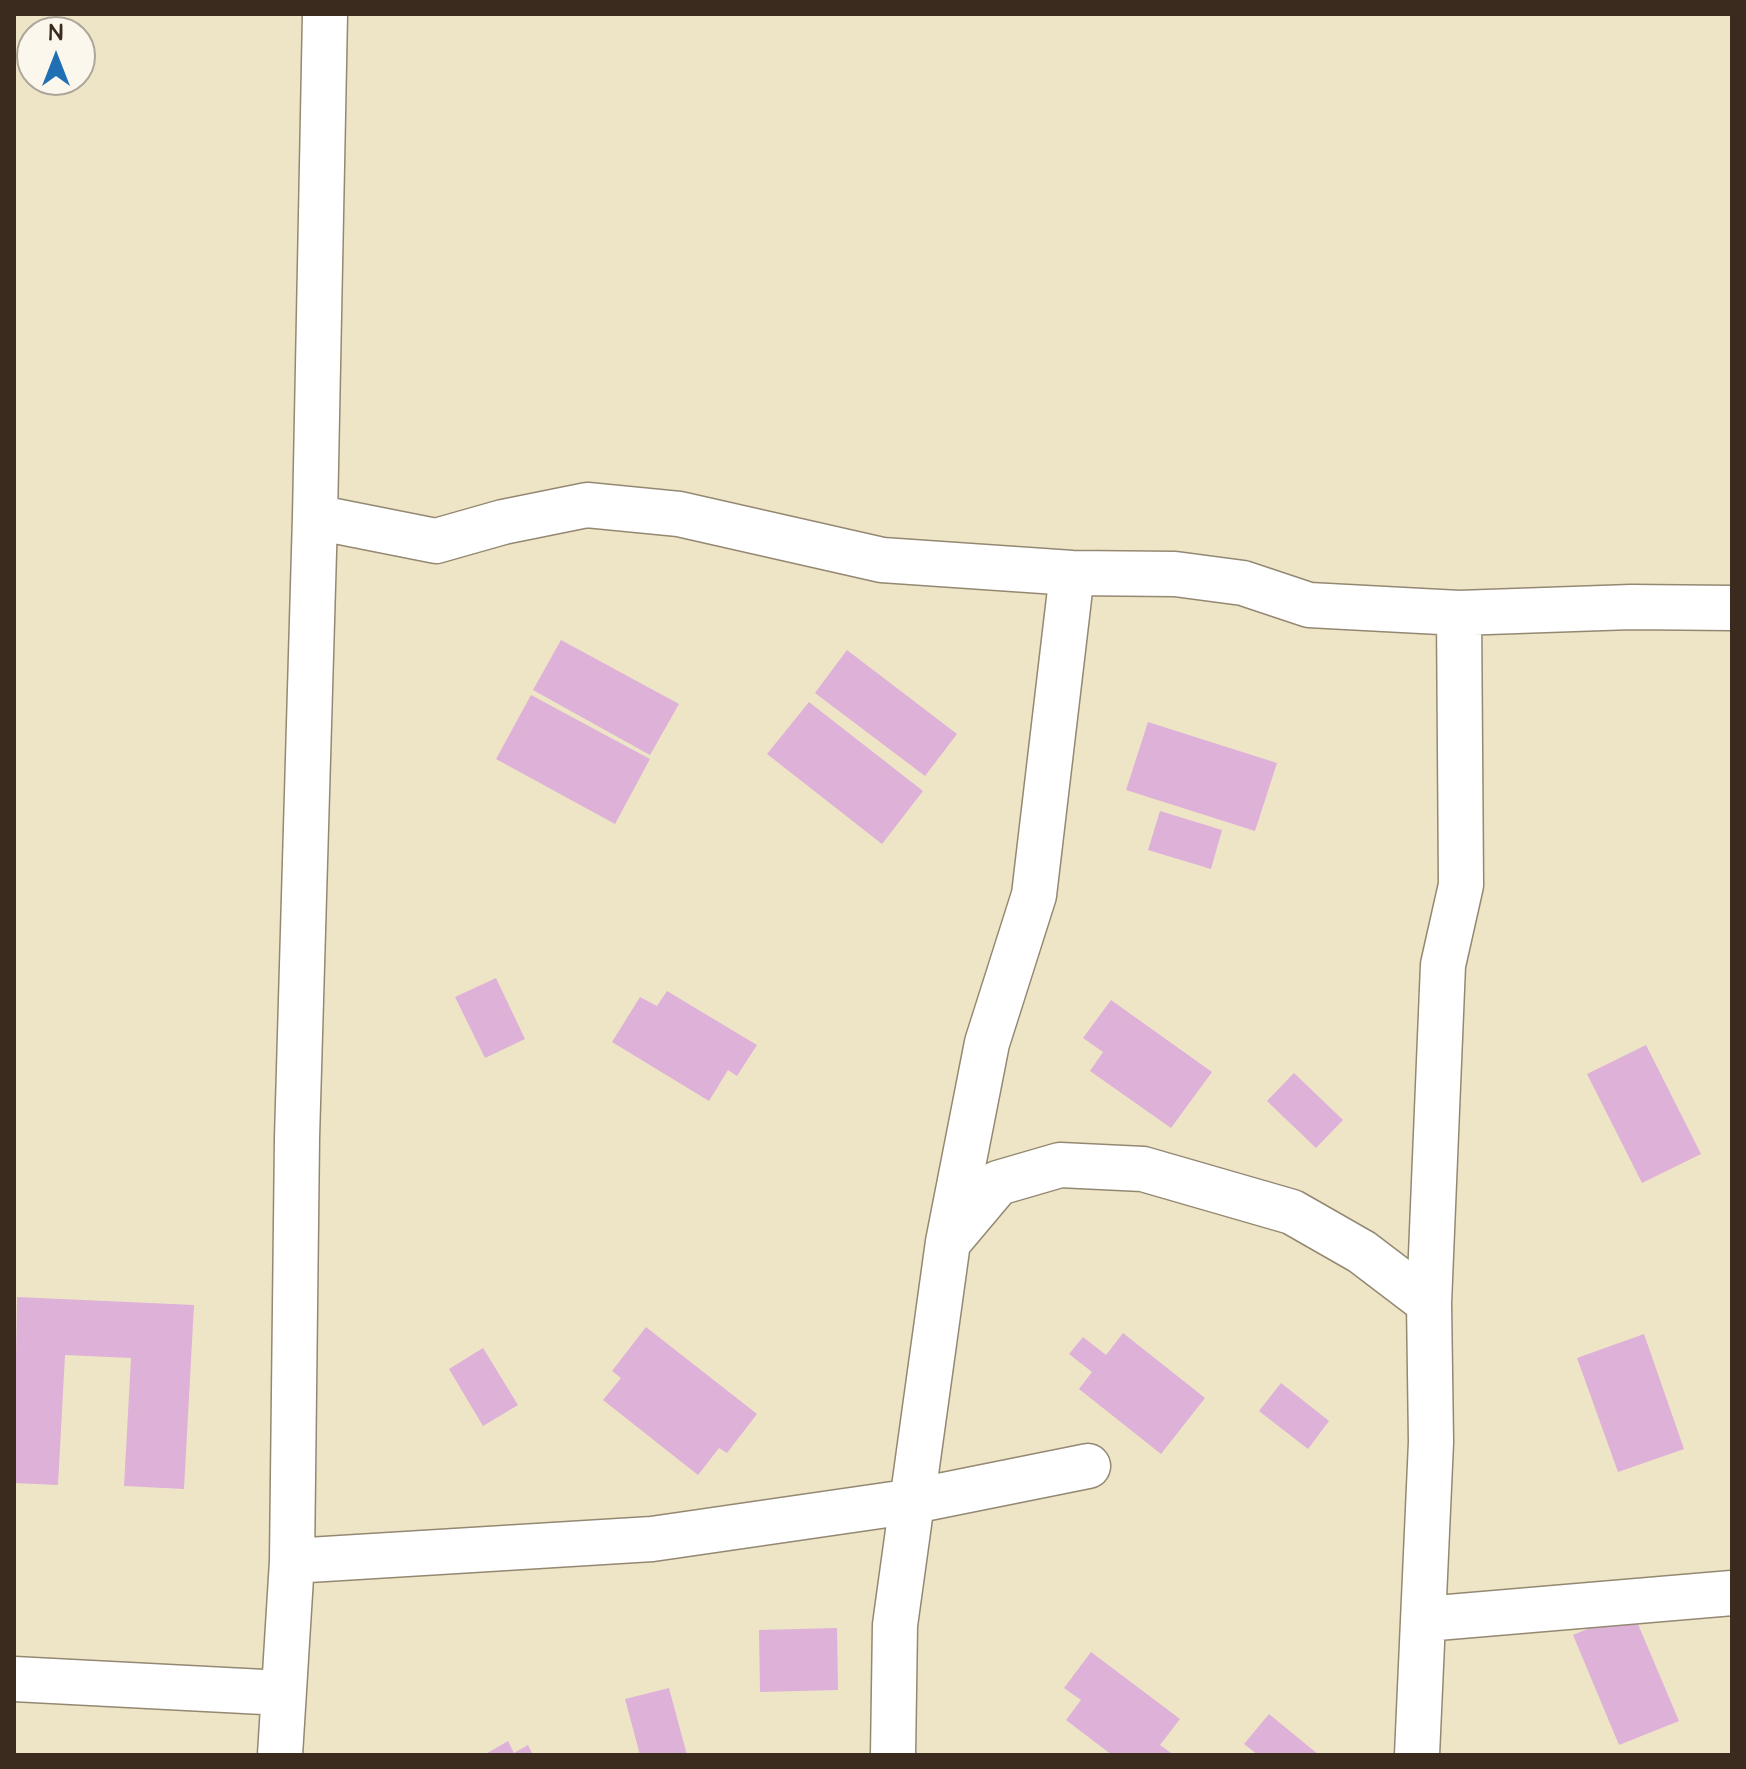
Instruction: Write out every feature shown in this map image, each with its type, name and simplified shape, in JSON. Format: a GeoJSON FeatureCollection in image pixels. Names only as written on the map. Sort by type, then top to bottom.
{"type":"FeatureCollection","features":[{"type":"Feature","properties":{"kind":"street"},"geometry":{"type":"LineString","coordinates":[[280,1755],[292,1561],[297,1138],[315,517],[325,14]]}},
{"type":"Feature","properties":{"kind":"street"},"geometry":{"type":"LineString","coordinates":[[315,517],[436,541],[503,522],[587,505],[679,514],[882,560],[1072,573],[1175,574],[1243,583],[1309,605],[1459,613],[1631,607],[1732,608]]}},
{"type":"Feature","properties":{"kind":"street"},"geometry":{"type":"LineString","coordinates":[[893,1755],[895,1625],[948,1242],[987,1043],[1034,895],[1072,573]]}},
{"type":"Feature","properties":{"kind":"street"},"geometry":{"type":"LineString","coordinates":[[1417,1755],[1431,1442],[1429,1303],[1443,965],[1461,885],[1459,613]]}},
{"type":"Feature","properties":{"kind":"street"},"geometry":{"type":"LineString","coordinates":[[948,1242],[998,1183],[1060,1165],[1143,1169],[1292,1212],[1362,1252],[1429,1303]]}},
{"type":"Feature","properties":{"kind":"street"},"geometry":{"type":"LineString","coordinates":[[292,1561],[652,1539],[914,1501],[1088,1466]]}},
{"type":"Feature","properties":{"kind":"street"},"geometry":{"type":"LineString","coordinates":[[1425,1619],[1732,1593]]}},
{"type":"Feature","properties":{"kind":"street"},"geometry":{"type":"LineString","coordinates":[[14,1679],[283,1693]]}},
{"type":"Feature","properties":{"kind":"building"},"geometry":{"type":"Polygon","coordinates":[[[561,640],[679,704],[650,755],[533,690],[561,640]]]}},
{"type":"Feature","properties":{"kind":"building"},"geometry":{"type":"Polygon","coordinates":[[[847,650],[957,734],[925,776],[815,693],[847,650]]]}},
{"type":"Feature","properties":{"kind":"building"},"geometry":{"type":"Polygon","coordinates":[[[531,695],[650,759],[615,824],[496,759],[531,695]]]}},
{"type":"Feature","properties":{"kind":"building"},"geometry":{"type":"Polygon","coordinates":[[[809,702],[923,791],[882,844],[767,754],[809,702]]]}},
{"type":"Feature","properties":{"kind":"building"},"geometry":{"type":"Polygon","coordinates":[[[1148,722],[1277,763],[1255,831],[1126,790],[1148,722]]]}},
{"type":"Feature","properties":{"kind":"building"},"geometry":{"type":"Polygon","coordinates":[[[1160,811],[1222,830],[1211,869],[1148,850],[1160,811]]]}},
{"type":"Feature","properties":{"kind":"building"},"geometry":{"type":"Polygon","coordinates":[[[496,978],[525,1039],[485,1058],[455,997],[496,978]]]}},
{"type":"Feature","properties":{"kind":"building"},"geometry":{"type":"Polygon","coordinates":[[[667,991],[757,1045],[737,1076],[728,1070],[709,1101],[612,1042],[640,997],[657,1006],[667,991]]]}},
{"type":"Feature","properties":{"kind":"building"},"geometry":{"type":"Polygon","coordinates":[[[1111,1000],[1212,1072],[1171,1128],[1090,1071],[1103,1052],[1083,1038],[1111,1000]]]}},
{"type":"Feature","properties":{"kind":"building"},"geometry":{"type":"Polygon","coordinates":[[[1646,1045],[1701,1154],[1642,1183],[1587,1074],[1646,1045]]]}},
{"type":"Feature","properties":{"kind":"building"},"geometry":{"type":"Polygon","coordinates":[[[1294,1073],[1343,1120],[1316,1148],[1267,1101],[1294,1073]]]}},
{"type":"Feature","properties":{"kind":"building"},"geometry":{"type":"Polygon","coordinates":[[[17,1297],[194,1305],[184,1489],[124,1486],[131,1358],[65,1355],[58,1485],[14,1483],[17,1297]]]}},
{"type":"Feature","properties":{"kind":"building"},"geometry":{"type":"Polygon","coordinates":[[[646,1327],[757,1414],[727,1453],[719,1448],[698,1475],[603,1400],[621,1378],[612,1371],[646,1327]]]}},
{"type":"Feature","properties":{"kind":"building"},"geometry":{"type":"Polygon","coordinates":[[[1123,1333],[1205,1398],[1161,1454],[1079,1389],[1092,1372],[1069,1354],[1083,1337],[1106,1355],[1123,1333]]]}},
{"type":"Feature","properties":{"kind":"building"},"geometry":{"type":"Polygon","coordinates":[[[1644,1334],[1684,1449],[1618,1472],[1577,1358],[1644,1334]]]}},
{"type":"Feature","properties":{"kind":"building"},"geometry":{"type":"Polygon","coordinates":[[[483,1348],[518,1405],[483,1426],[449,1369],[483,1348]]]}},
{"type":"Feature","properties":{"kind":"building"},"geometry":{"type":"Polygon","coordinates":[[[1281,1383],[1329,1421],[1308,1449],[1259,1411],[1281,1383]]]}},
{"type":"Feature","properties":{"kind":"building"},"geometry":{"type":"Polygon","coordinates":[[[1632,1610],[1679,1721],[1619,1745],[1573,1635],[1632,1610]]]}},
{"type":"Feature","properties":{"kind":"building"},"geometry":{"type":"Polygon","coordinates":[[[837,1628],[838,1690],[760,1692],[759,1630],[837,1628]]]}},
{"type":"Feature","properties":{"kind":"building"},"geometry":{"type":"Polygon","coordinates":[[[1091,1652],[1180,1719],[1160,1745],[1171,1753],[1169,1755],[1112,1755],[1066,1720],[1081,1700],[1064,1688],[1091,1652]]]}},
{"type":"Feature","properties":{"kind":"building"},"geometry":{"type":"Polygon","coordinates":[[[669,1688],[687,1755],[640,1755],[625,1699],[669,1688]]]}},
{"type":"Feature","properties":{"kind":"building"},"geometry":{"type":"Polygon","coordinates":[[[1269,1714],[1319,1755],[1258,1755],[1244,1744],[1269,1714]]]}},
{"type":"Feature","properties":{"kind":"building"},"geometry":{"type":"Polygon","coordinates":[[[508,1741],[514,1753],[528,1745],[533,1755],[484,1755],[508,1741]]]}}]}
